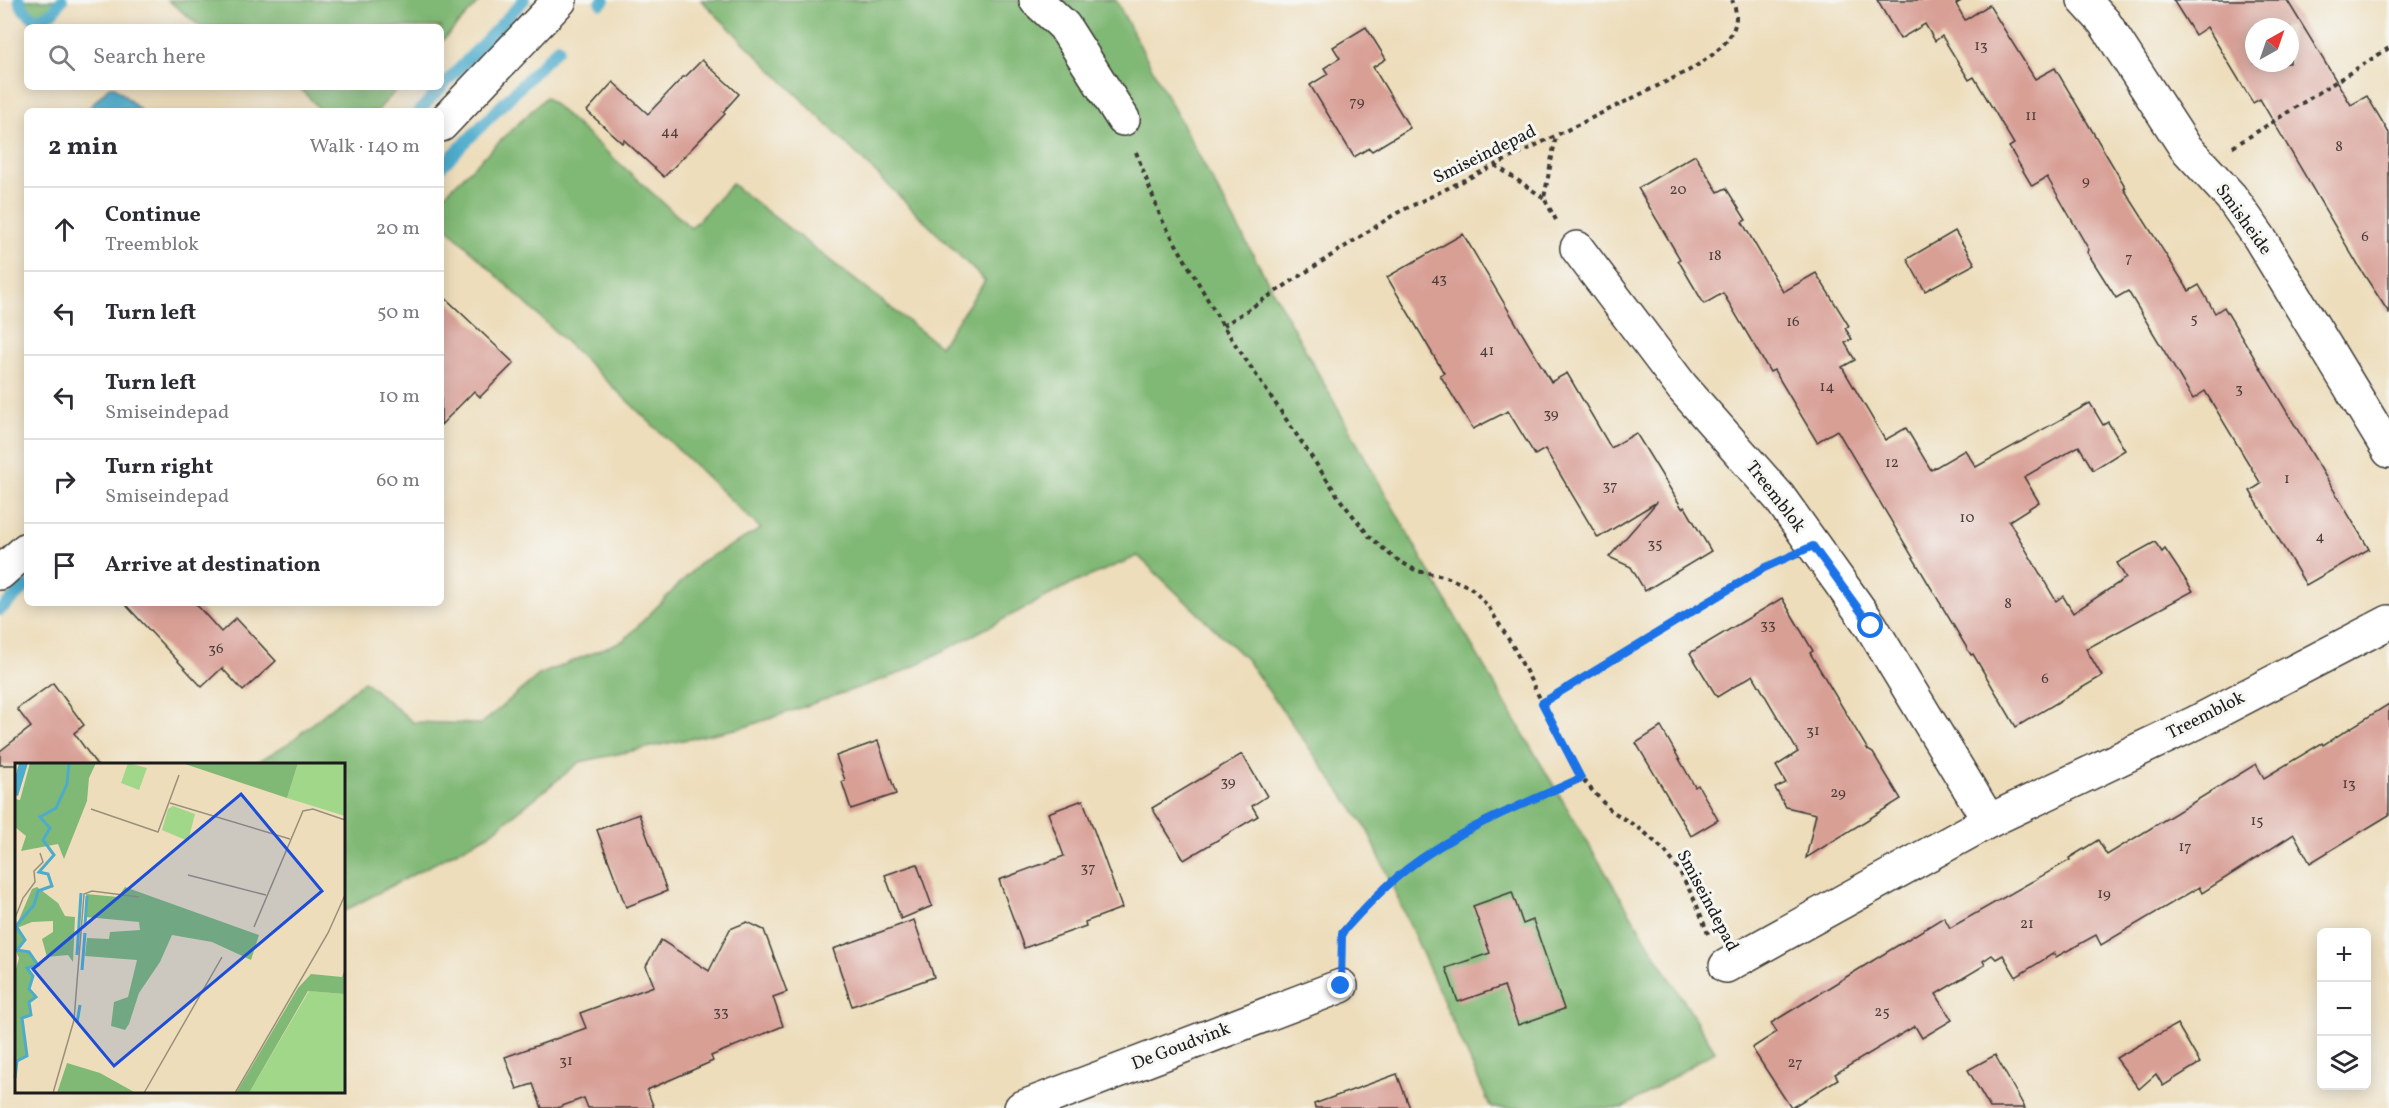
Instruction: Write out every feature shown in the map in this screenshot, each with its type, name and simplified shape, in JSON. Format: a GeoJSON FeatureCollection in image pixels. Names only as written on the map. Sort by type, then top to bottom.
{"type":"FeatureCollection","features":[{"type":"Feature","properties":{"kind":"street"},"geometry":{"type":"LineString","coordinates":[[444,122],[560,0]]}},
{"type":"Feature","properties":{"kind":"street"},"geometry":{"type":"LineString","coordinates":[[1036,0],[1064,26],[1123,119]]}},
{"type":"Feature","properties":{"kind":"street","name":"Smisheide"},"geometry":{"type":"LineString","coordinates":[[2084,0],[2104,22],[2185,147],[2230,197],[2259,237],[2389,451]]}},
{"type":"Feature","properties":{"kind":"street","name":"Treemblok"},"geometry":{"type":"LineString","coordinates":[[1577,248],[1682,387],[1779,497],[1871,626],[1989,821]]}},
{"type":"Feature","properties":{"kind":"street"},"geometry":{"type":"LineString","coordinates":[[0,573],[24,552]]}},
{"type":"Feature","properties":{"kind":"street","name":"Treemblok"},"geometry":{"type":"LineString","coordinates":[[1726,966],[1989,821],[2195,723],[2389,622]]}},
{"type":"Feature","properties":{"kind":"street","name":"De Goudvink"},"geometry":{"type":"LineString","coordinates":[[1021,1108],[1341,986]]}},
{"type":"Feature","properties":{"kind":"path","name":"Smiseindepad"},"geometry":{"type":"LineString","coordinates":[[1223,326],[1395,214],[1688,71],[1712,57],[1732,35],[1737,9],[1732,0]]}},
{"type":"Feature","properties":{"kind":"path"},"geometry":{"type":"LineString","coordinates":[[2207,173],[2227,151],[2389,48]]}},
{"type":"Feature","properties":{"kind":"path","name":"Smiseindepad"},"geometry":{"type":"LineString","coordinates":[[1123,119],[1161,218],[1223,326],[1342,502],[1370,537],[1394,558],[1417,571],[1444,576],[1470,587],[1488,606],[1514,648],[1581,778],[1609,809],[1643,831],[1665,851],[1679,870],[1726,966]]}},
{"type":"Feature","properties":{"kind":"path"},"geometry":{"type":"LineString","coordinates":[[1544,198],[1557,135]]}},
{"type":"Feature","properties":{"kind":"path"},"geometry":{"type":"LineString","coordinates":[[1495,165],[1544,198],[1558,224],[1577,248]]}},
{"type":"Feature","properties":{"kind":"path"},"geometry":{"type":"LineString","coordinates":[[1542,703],[1764,568],[1813,546]]}},
{"type":"Feature","properties":{"kind":"path"},"geometry":{"type":"LineString","coordinates":[[1341,986],[1342,933],[1385,887],[1422,858],[1456,837],[1581,778]]}},
{"type":"Feature","properties":{"kind":"green space"},"geometry":{"type":"Polygon","coordinates":[[[19,0],[62,0],[53,12],[36,20],[24,10],[19,0]]]}},
{"type":"Feature","properties":{"kind":"green space"},"geometry":{"type":"Polygon","coordinates":[[[168,0],[481,0],[444,39],[444,24],[197,24],[168,0]]]}},
{"type":"Feature","properties":{"kind":"green space"},"geometry":{"type":"Polygon","coordinates":[[[701,0],[1116,0],[1301,342],[1452,611],[1555,788],[1715,1051],[1623,1108],[1491,1108],[1367,829],[1246,659],[1138,556],[1067,586],[901,673],[745,727],[580,762],[490,834],[345,910],[345,763],[256,763],[289,743],[364,681],[413,722],[481,724],[539,675],[624,640],[702,561],[761,529],[444,225],[444,195],[546,97],[691,228],[732,184],[940,346],[985,281],[701,0]]]}},
{"type":"Feature","properties":{"kind":"green space"},"geometry":{"type":"Polygon","coordinates":[[[302,90],[396,90],[380,108],[318,107],[302,90]]]}},
{"type":"Feature","properties":{"kind":"water"},"geometry":{"type":"Polygon","coordinates":[[[106,90],[118,90],[138,108],[89,108],[106,90]]]}},
{"type":"Feature","properties":{"kind":"building"},"geometry":{"type":"Polygon","coordinates":[[[1877,0],[1963,0],[1956,4],[1965,20],[1989,5],[2035,79],[2055,68],[2126,188],[2124,189],[2189,291],[2199,285],[2215,313],[2224,307],[2369,549],[2306,585],[2250,491],[2261,484],[2205,391],[2193,399],[2128,291],[2116,298],[2087,252],[2089,250],[2047,177],[2032,186],[2009,147],[2014,144],[1974,77],[1969,80],[1942,36],[1935,41],[1925,24],[1900,39],[1877,0]]]}},
{"type":"Feature","properties":{"kind":"building"},"geometry":{"type":"Polygon","coordinates":[[[2173,0],[2287,0],[2298,18],[2245,18],[2245,72],[2299,72],[2299,20],[2351,105],[2367,96],[2389,133],[2389,313],[2359,267],[2260,99],[2253,103],[2207,27],[2195,35],[2173,0]]]}},
{"type":"Feature","properties":{"kind":"building"},"geometry":{"type":"Polygon","coordinates":[[[1366,27],[1386,59],[1373,67],[1410,128],[1372,151],[1369,148],[1354,157],[1310,85],[1328,74],[1324,68],[1340,58],[1333,47],[1366,27]]]}},
{"type":"Feature","properties":{"kind":"building"},"geometry":{"type":"Polygon","coordinates":[[[702,60],[739,94],[723,112],[725,114],[664,177],[624,140],[622,143],[587,111],[613,82],[648,114],[702,60]]]}},
{"type":"Feature","properties":{"kind":"building"},"geometry":{"type":"Polygon","coordinates":[[[1695,155],[1718,192],[1726,188],[1746,220],[1742,222],[1783,292],[1816,273],[1849,326],[1845,328],[1852,339],[1845,343],[1855,360],[1842,367],[1885,440],[1906,428],[1931,470],[1965,450],[1976,467],[2090,403],[2103,425],[2108,422],[2125,450],[2093,470],[2079,446],[2024,477],[2039,502],[2009,521],[2056,601],[2063,596],[2073,613],[2126,578],[2117,563],[2155,542],[2162,552],[2165,549],[2193,591],[2086,649],[2102,676],[2016,727],[1837,430],[1817,442],[1774,370],[1770,372],[1723,293],[1704,304],[1678,260],[1680,259],[1638,188],[1695,155]]]}},
{"type":"Feature","properties":{"kind":"building"},"geometry":{"type":"Polygon","coordinates":[[[1955,231],[1975,264],[1925,291],[1907,259],[1955,231]]]}},
{"type":"Feature","properties":{"kind":"building"},"geometry":{"type":"Polygon","coordinates":[[[1463,234],[1551,382],[1567,373],[1611,448],[1636,433],[1711,551],[1645,591],[1631,567],[1609,557],[1657,502],[1598,538],[1545,449],[1535,455],[1508,411],[1473,429],[1440,375],[1444,373],[1387,277],[1463,234]]]}},
{"type":"Feature","properties":{"kind":"building"},"geometry":{"type":"Polygon","coordinates":[[[444,297],[514,363],[480,397],[474,391],[444,422],[444,297]]]}},
{"type":"Feature","properties":{"kind":"building"},"geometry":{"type":"Polygon","coordinates":[[[1782,598],[1813,651],[1810,653],[1868,750],[1873,753],[1901,799],[1806,858],[1816,814],[1786,807],[1775,788],[1786,783],[1776,766],[1798,752],[1753,675],[1717,697],[1690,653],[1782,598]]]}},
{"type":"Feature","properties":{"kind":"building"},"geometry":{"type":"Polygon","coordinates":[[[127,606],[198,606],[221,632],[236,618],[276,661],[243,691],[222,668],[202,687],[127,606]]]}},
{"type":"Feature","properties":{"kind":"building"},"geometry":{"type":"Polygon","coordinates":[[[53,683],[84,725],[74,733],[96,763],[0,765],[0,751],[31,727],[17,709],[53,683]]]}},
{"type":"Feature","properties":{"kind":"building"},"geometry":{"type":"Polygon","coordinates":[[[2389,704],[2389,815],[2310,863],[2294,834],[2202,893],[2199,887],[2101,945],[2096,935],[2056,957],[2054,953],[2016,977],[2003,955],[1996,959],[1992,955],[1983,961],[1985,965],[1936,994],[1952,1020],[1922,1038],[1915,1026],[1835,1074],[1838,1079],[1791,1108],[1752,1048],[1777,1032],[1771,1023],[1944,917],[1950,928],[2070,860],[2069,858],[2098,840],[2107,855],[2256,764],[2264,778],[2389,704]]]}},
{"type":"Feature","properties":{"kind":"building"},"geometry":{"type":"Polygon","coordinates":[[[1661,727],[1695,787],[1698,785],[1718,820],[1691,836],[1636,743],[1661,727]]]}},
{"type":"Feature","properties":{"kind":"building"},"geometry":{"type":"Polygon","coordinates":[[[878,741],[896,794],[851,809],[842,782],[845,780],[836,756],[878,741]]]}},
{"type":"Feature","properties":{"kind":"building"},"geometry":{"type":"Polygon","coordinates":[[[1242,754],[1267,796],[1252,806],[1258,816],[1184,860],[1152,808],[1242,754]]]}},
{"type":"Feature","properties":{"kind":"building"},"geometry":{"type":"Polygon","coordinates":[[[1083,800],[1122,908],[1085,922],[1086,926],[1024,948],[999,880],[1064,856],[1048,813],[1083,800]]]}},
{"type":"Feature","properties":{"kind":"building"},"geometry":{"type":"Polygon","coordinates":[[[639,814],[667,891],[626,907],[597,830],[639,814]]]}},
{"type":"Feature","properties":{"kind":"building"},"geometry":{"type":"Polygon","coordinates":[[[917,864],[932,906],[901,919],[885,875],[917,864]]]}},
{"type":"Feature","properties":{"kind":"building"},"geometry":{"type":"Polygon","coordinates":[[[1512,892],[1523,924],[1533,920],[1564,1009],[1518,1025],[1504,986],[1458,1002],[1446,968],[1490,953],[1473,906],[1512,892]]]}},
{"type":"Feature","properties":{"kind":"building"},"geometry":{"type":"Polygon","coordinates":[[[914,920],[934,977],[852,1006],[833,949],[914,920]]]}},
{"type":"Feature","properties":{"kind":"building"},"geometry":{"type":"Polygon","coordinates":[[[747,922],[764,930],[787,992],[773,997],[783,1026],[711,1056],[713,1061],[647,1090],[654,1108],[588,1108],[584,1098],[557,1108],[542,1108],[533,1084],[517,1089],[505,1057],[586,1028],[580,1013],[654,986],[646,966],[661,940],[709,971],[730,929],[747,922]]]}},
{"type":"Feature","properties":{"kind":"building"},"geometry":{"type":"Polygon","coordinates":[[[2177,1024],[2200,1063],[2163,1086],[2156,1074],[2139,1089],[2116,1058],[2177,1024]]]}},
{"type":"Feature","properties":{"kind":"building"},"geometry":{"type":"Polygon","coordinates":[[[1995,1055],[2025,1108],[1990,1108],[1968,1070],[1995,1055]]]}},
{"type":"Feature","properties":{"kind":"building"},"geometry":{"type":"Polygon","coordinates":[[[1397,1074],[1410,1108],[1315,1108],[1314,1104],[1397,1074]]]}},
{"type":"Feature","properties":{"kind":"waterway"},"geometry":{"type":"LineString","coordinates":[[19,0],[24,10],[36,20],[53,12],[62,0]]}},
{"type":"Feature","properties":{"kind":"waterway"},"geometry":{"type":"LineString","coordinates":[[444,85],[524,0]]}},
{"type":"Feature","properties":{"kind":"waterway"},"geometry":{"type":"LineString","coordinates":[[601,3],[604,0]]}},
{"type":"Feature","properties":{"kind":"waterway"},"geometry":{"type":"LineString","coordinates":[[444,164],[558,48]]}},
{"type":"Feature","properties":{"kind":"waterway"},"geometry":{"type":"LineString","coordinates":[[422,108],[439,90]]}},
{"type":"Feature","properties":{"kind":"waterway"},"geometry":{"type":"LineString","coordinates":[[0,610],[24,589]]}},
{"type":"Feature","properties":{"kind":"route"},"geometry":{"type":"LineString","coordinates":[[1341,986],[1342,933],[1385,887],[1430,852],[1456,837],[1581,778],[1542,703],[1764,568],[1813,546],[1871,626]]}}]}
